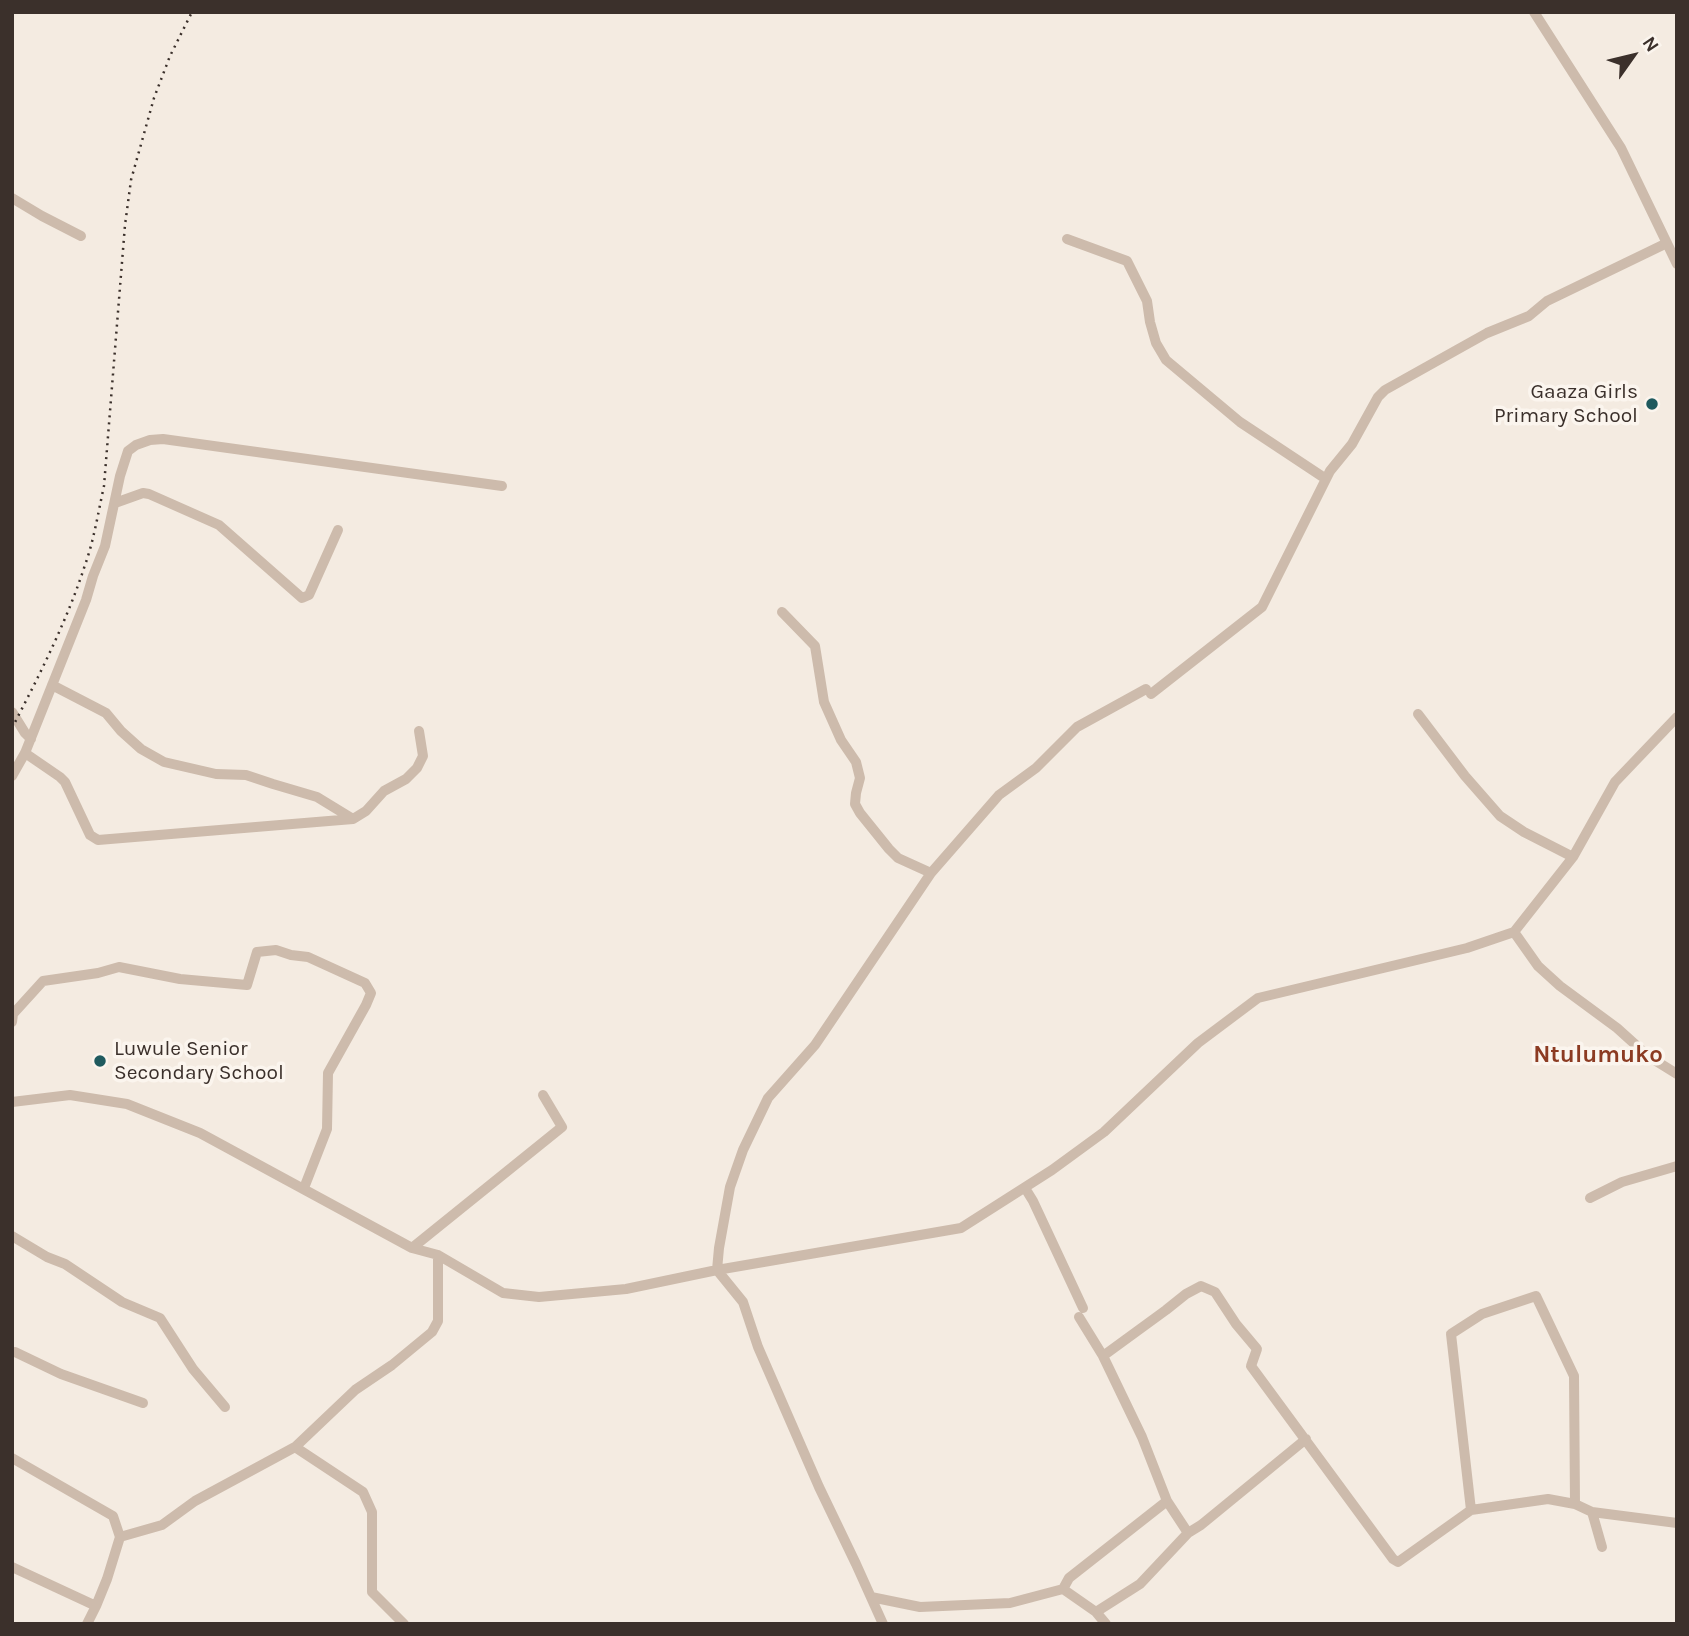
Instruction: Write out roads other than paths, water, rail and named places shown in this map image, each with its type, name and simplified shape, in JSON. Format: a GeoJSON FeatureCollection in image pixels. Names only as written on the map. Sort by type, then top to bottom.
{"type":"FeatureCollection","features":[{"type":"Feature","properties":{"kind":"street"},"geometry":{"type":"LineString","coordinates":[[1534,12],[1621,148],[1677,264]]}},
{"type":"Feature","properties":{"kind":"street"},"geometry":{"type":"LineString","coordinates":[[12,198],[81,236]]}},
{"type":"Feature","properties":{"kind":"street"},"geometry":{"type":"LineString","coordinates":[[1067,239],[1127,261],[1147,301],[1156,343],[1166,360],[1240,422],[1325,479]]}},
{"type":"Feature","properties":{"kind":"street"},"geometry":{"type":"LineString","coordinates":[[883,1624],[813,1475],[758,1347],[743,1301],[718,1270],[719,1248],[730,1187],[743,1150],[768,1098],[815,1045],[931,873],[999,795],[1036,768],[1077,727],[1149,692],[1262,607],[1325,479],[1352,444],[1378,397],[1385,390],[1487,333],[1529,316],[1547,301],[1667,243]]}},
{"type":"Feature","properties":{"kind":"street"},"geometry":{"type":"LineString","coordinates":[[12,776],[31,739],[86,600],[105,546],[128,451],[136,445],[163,439],[502,486]]}},
{"type":"Feature","properties":{"kind":"street"},"geometry":{"type":"LineString","coordinates":[[114,503],[143,493],[149,494],[219,526],[302,598],[309,595],[338,530]]}},
{"type":"Feature","properties":{"kind":"street"},"geometry":{"type":"LineString","coordinates":[[782,612],[815,646],[824,702],[841,740],[856,762],[860,778],[855,804],[860,813],[898,858],[931,873]]}},
{"type":"Feature","properties":{"kind":"street"},"geometry":{"type":"LineString","coordinates":[[52,685],[106,713],[141,749],[164,762],[216,774],[246,775],[317,797],[353,819]]}},
{"type":"Feature","properties":{"kind":"street"},"geometry":{"type":"LineString","coordinates":[[12,712],[31,739]]}},
{"type":"Feature","properties":{"kind":"street"},"geometry":{"type":"LineString","coordinates":[[1418,714],[1465,776],[1500,816],[1524,832],[1573,857]]}},
{"type":"Feature","properties":{"kind":"street"},"geometry":{"type":"LineString","coordinates":[[12,1102],[70,1095],[127,1104],[200,1133],[412,1248],[438,1255],[503,1293],[539,1297],[625,1289],[961,1228],[1025,1188],[1104,1132],[1198,1044],[1258,998],[1467,948],[1514,932],[1573,857],[1615,782],[1677,717]]}},
{"type":"Feature","properties":{"kind":"street"},"geometry":{"type":"LineString","coordinates":[[25,753],[65,782],[90,835],[98,840],[353,819],[417,768],[423,755],[419,731]]}},
{"type":"Feature","properties":{"kind":"street"},"geometry":{"type":"LineString","coordinates":[[1514,932],[1538,965],[1560,986],[1617,1028],[1648,1056],[1677,1074]]}},
{"type":"Feature","properties":{"kind":"street"},"geometry":{"type":"LineString","coordinates":[[12,1022],[13,1014],[43,981],[119,967],[180,979],[247,985],[257,952],[276,950],[308,957],[365,983],[371,993],[328,1073],[327,1129],[304,1188]]}},
{"type":"Feature","properties":{"kind":"street"},"geometry":{"type":"LineString","coordinates":[[412,1248],[562,1127],[543,1096]]}},
{"type":"Feature","properties":{"kind":"street"},"geometry":{"type":"LineString","coordinates":[[1590,1198],[1622,1182],[1677,1166]]}},
{"type":"Feature","properties":{"kind":"street"},"geometry":{"type":"LineString","coordinates":[[1025,1188],[1142,1437],[1167,1501],[1188,1533]]}},
{"type":"Feature","properties":{"kind":"street"},"geometry":{"type":"LineString","coordinates":[[12,1236],[47,1257],[65,1264],[122,1302],[160,1318],[193,1369],[225,1407]]}},
{"type":"Feature","properties":{"kind":"street"},"geometry":{"type":"LineString","coordinates":[[120,1538],[162,1525],[195,1502],[295,1447],[355,1390],[393,1365],[432,1332],[438,1321],[438,1255]]}},
{"type":"Feature","properties":{"kind":"street"},"geometry":{"type":"LineString","coordinates":[[1103,1356],[1186,1294],[1201,1286],[1215,1292],[1257,1349],[1251,1366],[1392,1559],[1398,1562],[1471,1510],[1548,1499],[1575,1504],[1591,1512],[1677,1522]]}},
{"type":"Feature","properties":{"kind":"street"},"geometry":{"type":"LineString","coordinates":[[1471,1510],[1451,1334],[1482,1314],[1536,1296],[1574,1376],[1575,1504]]}},
{"type":"Feature","properties":{"kind":"street"},"geometry":{"type":"LineString","coordinates":[[12,1364],[14,1354],[143,1403]]}},
{"type":"Feature","properties":{"kind":"street"},"geometry":{"type":"LineString","coordinates":[[1096,1612],[1140,1584],[1188,1533],[1306,1439]]}},
{"type":"Feature","properties":{"kind":"street"},"geometry":{"type":"LineString","coordinates":[[295,1447],[363,1492],[372,1512],[372,1592],[404,1624]]}},
{"type":"Feature","properties":{"kind":"street"},"geometry":{"type":"LineString","coordinates":[[12,1458],[113,1516],[120,1538],[107,1579],[87,1624]]}},
{"type":"Feature","properties":{"kind":"street"},"geometry":{"type":"LineString","coordinates":[[871,1597],[920,1607],[1010,1604],[1063,1589],[1069,1578],[1167,1501]]}},
{"type":"Feature","properties":{"kind":"street"},"geometry":{"type":"LineString","coordinates":[[1591,1512],[1602,1547]]}},
{"type":"Feature","properties":{"kind":"street"},"geometry":{"type":"LineString","coordinates":[[12,1567],[96,1606]]}},
{"type":"Feature","properties":{"kind":"street"},"geometry":{"type":"LineString","coordinates":[[1063,1589],[1096,1612],[1106,1624]]}},
{"type":"Feature","properties":{"kind":"railway"},"geometry":{"type":"LineString","coordinates":[[12,728],[61,627],[88,556],[104,486],[131,180],[154,98],[170,56],[192,12]]}},
{"type":"Feature","properties":{"kind":"place","name":"Gaaza Girls Primary School"},"geometry":{"type":"Point","coordinates":[1652,404]}},
{"type":"Feature","properties":{"kind":"place","name":"Luwule Senior Secondary School"},"geometry":{"type":"Point","coordinates":[100,1061]}},
{"type":"Feature","properties":{"kind":"district","name":"Ntulumuko"},"geometry":{"type":"Point","coordinates":[1598,1055]}}]}
